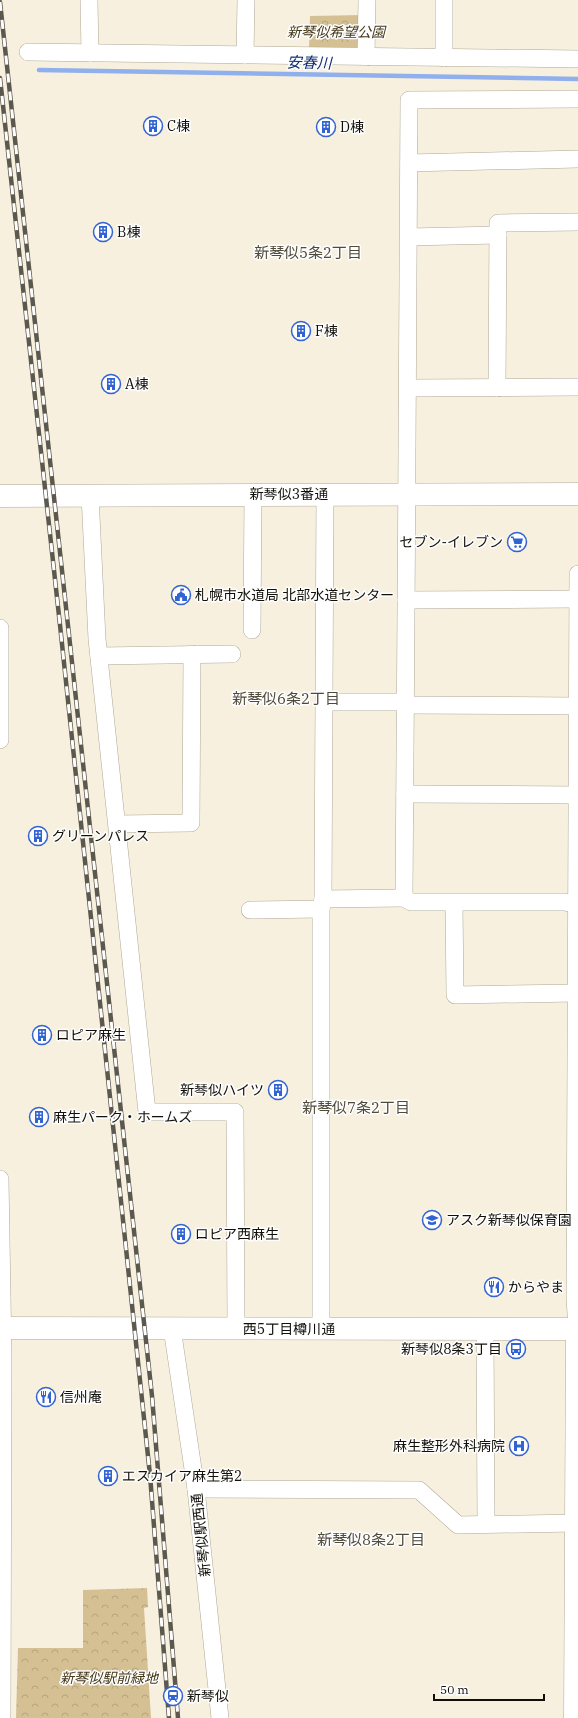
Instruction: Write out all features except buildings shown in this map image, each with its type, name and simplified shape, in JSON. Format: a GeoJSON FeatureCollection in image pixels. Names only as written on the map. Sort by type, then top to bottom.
{"type":"FeatureCollection","features":[{"type":"Feature","properties":{"kind":"street"},"geometry":{"type":"LineString","coordinates":[[89,0],[90,53]]}},
{"type":"Feature","properties":{"kind":"street"},"geometry":{"type":"LineString","coordinates":[[246,0],[246,55]]}},
{"type":"Feature","properties":{"kind":"street"},"geometry":{"type":"LineString","coordinates":[[366,57],[367,0]]}},
{"type":"Feature","properties":{"kind":"street"},"geometry":{"type":"LineString","coordinates":[[444,0],[444,58]]}},
{"type":"Feature","properties":{"kind":"street"},"geometry":{"type":"LineString","coordinates":[[28,52],[578,59]]}},
{"type":"Feature","properties":{"kind":"street"},"geometry":{"type":"LineString","coordinates":[[404,898],[406,494],[409,388],[409,100],[578,99]]}},
{"type":"Feature","properties":{"kind":"street"},"geometry":{"type":"LineString","coordinates":[[409,163],[578,159]]}},
{"type":"Feature","properties":{"kind":"street"},"geometry":{"type":"LineString","coordinates":[[497,388],[498,223],[578,222]]}},
{"type":"Feature","properties":{"kind":"street"},"geometry":{"type":"LineString","coordinates":[[409,237],[498,235]]}},
{"type":"Feature","properties":{"kind":"street"},"geometry":{"type":"LineString","coordinates":[[409,388],[578,387]]}},
{"type":"Feature","properties":{"kind":"street"},"geometry":{"type":"LineString","coordinates":[[252,494],[252,630]]}},
{"type":"Feature","properties":{"kind":"street"},"geometry":{"type":"LineString","coordinates":[[321,1329],[325,494]]}},
{"type":"Feature","properties":{"kind":"street","name":"新琴似3番通"},"geometry":{"type":"LineString","coordinates":[[0,496],[578,494]]}},
{"type":"Feature","properties":{"kind":"street"},"geometry":{"type":"LineString","coordinates":[[90,495],[99,656],[118,824],[147,1112],[235,1112],[236,1328]]}},
{"type":"Feature","properties":{"kind":"street"},"geometry":{"type":"LineString","coordinates":[[575,1718],[578,574]]}},
{"type":"Feature","properties":{"kind":"street"},"geometry":{"type":"LineString","coordinates":[[406,600],[578,599]]}},
{"type":"Feature","properties":{"kind":"street"},"geometry":{"type":"LineString","coordinates":[[0,628],[0,740]]}},
{"type":"Feature","properties":{"kind":"street"},"geometry":{"type":"LineString","coordinates":[[118,824],[191,823],[192,654]]}},
{"type":"Feature","properties":{"kind":"street"},"geometry":{"type":"LineString","coordinates":[[99,656],[232,654]]}},
{"type":"Feature","properties":{"kind":"street"},"geometry":{"type":"LineString","coordinates":[[325,702],[578,706]]}},
{"type":"Feature","properties":{"kind":"street"},"geometry":{"type":"LineString","coordinates":[[405,794],[578,795]]}},
{"type":"Feature","properties":{"kind":"street"},"geometry":{"type":"LineString","coordinates":[[250,910],[404,898],[411,902],[565,902],[577,905]]}},
{"type":"Feature","properties":{"kind":"street"},"geometry":{"type":"LineString","coordinates":[[454,903],[455,994],[576,993]]}},
{"type":"Feature","properties":{"kind":"street"},"geometry":{"type":"LineString","coordinates":[[0,1179],[2,1718]]}},
{"type":"Feature","properties":{"kind":"street","name":"西5丁目樽川通"},"geometry":{"type":"LineString","coordinates":[[1,1328],[577,1329]]}},
{"type":"Feature","properties":{"kind":"street","name":"新琴似駅西通"},"geometry":{"type":"LineString","coordinates":[[172,1328],[196,1489],[220,1718]]}},
{"type":"Feature","properties":{"kind":"street"},"geometry":{"type":"LineString","coordinates":[[484,1329],[486,1524]]}},
{"type":"Feature","properties":{"kind":"street"},"geometry":{"type":"LineString","coordinates":[[196,1489],[419,1490],[458,1525],[576,1523]]}},
{"type":"Feature","properties":{"kind":"green space","name":"新琴似希望公園"},"geometry":{"type":"Polygon","coordinates":[[[363,15],[362,49],[309,49],[310,16],[363,15]]]}},
{"type":"Feature","properties":{"kind":"green space","name":"新琴似駅前緑地"},"geometry":{"type":"Polygon","coordinates":[[[147,1588],[148,1607],[144,1608],[151,1718],[16,1718],[18,1648],[83,1648],[83,1590],[147,1588]]]}},
{"type":"Feature","properties":{"kind":"waterway","name":"安春川"},"geometry":{"type":"LineString","coordinates":[[39,70],[578,79]]}},
{"type":"Feature","properties":{"kind":"railway"},"geometry":{"type":"LineString","coordinates":[[0,2],[152,1396],[178,1718]]}},
{"type":"Feature","properties":{"kind":"railway"},"geometry":{"type":"LineString","coordinates":[[0,78],[60,625],[150,1475],[169,1718]]}},
{"type":"Feature","properties":{"kind":"place","name":"C棟"},"geometry":{"type":"Point","coordinates":[153,126]}},
{"type":"Feature","properties":{"kind":"place","name":"D棟"},"geometry":{"type":"Point","coordinates":[326,127]}},
{"type":"Feature","properties":{"kind":"place","name":"B棟"},"geometry":{"type":"Point","coordinates":[103,232]}},
{"type":"Feature","properties":{"kind":"place","name":"F棟"},"geometry":{"type":"Point","coordinates":[301,331]}},
{"type":"Feature","properties":{"kind":"place","name":"A棟"},"geometry":{"type":"Point","coordinates":[111,384]}},
{"type":"Feature","properties":{"kind":"place","name":"セブン-イレブン"},"geometry":{"type":"Point","coordinates":[517,542]}},
{"type":"Feature","properties":{"kind":"place","name":"札幌市水道局 北部水道センター"},"geometry":{"type":"Point","coordinates":[181,595]}},
{"type":"Feature","properties":{"kind":"place","name":"グリーンパレス"},"geometry":{"type":"Point","coordinates":[38,836]}},
{"type":"Feature","properties":{"kind":"place","name":"ロピア麻生"},"geometry":{"type":"Point","coordinates":[42,1035]}},
{"type":"Feature","properties":{"kind":"place","name":"新琴似ハイツ"},"geometry":{"type":"Point","coordinates":[278,1090]}},
{"type":"Feature","properties":{"kind":"place","name":"麻生パーク・ホームズ"},"geometry":{"type":"Point","coordinates":[39,1117]}},
{"type":"Feature","properties":{"kind":"place","name":"アスク新琴似保育園"},"geometry":{"type":"Point","coordinates":[432,1220]}},
{"type":"Feature","properties":{"kind":"place","name":"ロピア西麻生"},"geometry":{"type":"Point","coordinates":[181,1234]}},
{"type":"Feature","properties":{"kind":"place","name":"からやま"},"geometry":{"type":"Point","coordinates":[494,1287]}},
{"type":"Feature","properties":{"kind":"place","name":"新琴似8条3丁目"},"geometry":{"type":"Point","coordinates":[516,1349]}},
{"type":"Feature","properties":{"kind":"place","name":"信州庵"},"geometry":{"type":"Point","coordinates":[46,1397]}},
{"type":"Feature","properties":{"kind":"place","name":"麻生整形外科病院"},"geometry":{"type":"Point","coordinates":[519,1446]}},
{"type":"Feature","properties":{"kind":"place","name":"エスカイア麻生第2"},"geometry":{"type":"Point","coordinates":[108,1476]}},
{"type":"Feature","properties":{"kind":"place","name":"新琴似"},"geometry":{"type":"Point","coordinates":[173,1696]}},
{"type":"Feature","properties":{"kind":"district","name":"新琴似5条2丁目"},"geometry":{"type":"Point","coordinates":[308,253]}},
{"type":"Feature","properties":{"kind":"district","name":"新琴似6条2丁目"},"geometry":{"type":"Point","coordinates":[286,699]}},
{"type":"Feature","properties":{"kind":"district","name":"新琴似7条2丁目"},"geometry":{"type":"Point","coordinates":[356,1108]}},
{"type":"Feature","properties":{"kind":"district","name":"新琴似8条2丁目"},"geometry":{"type":"Point","coordinates":[371,1540]}}]}
